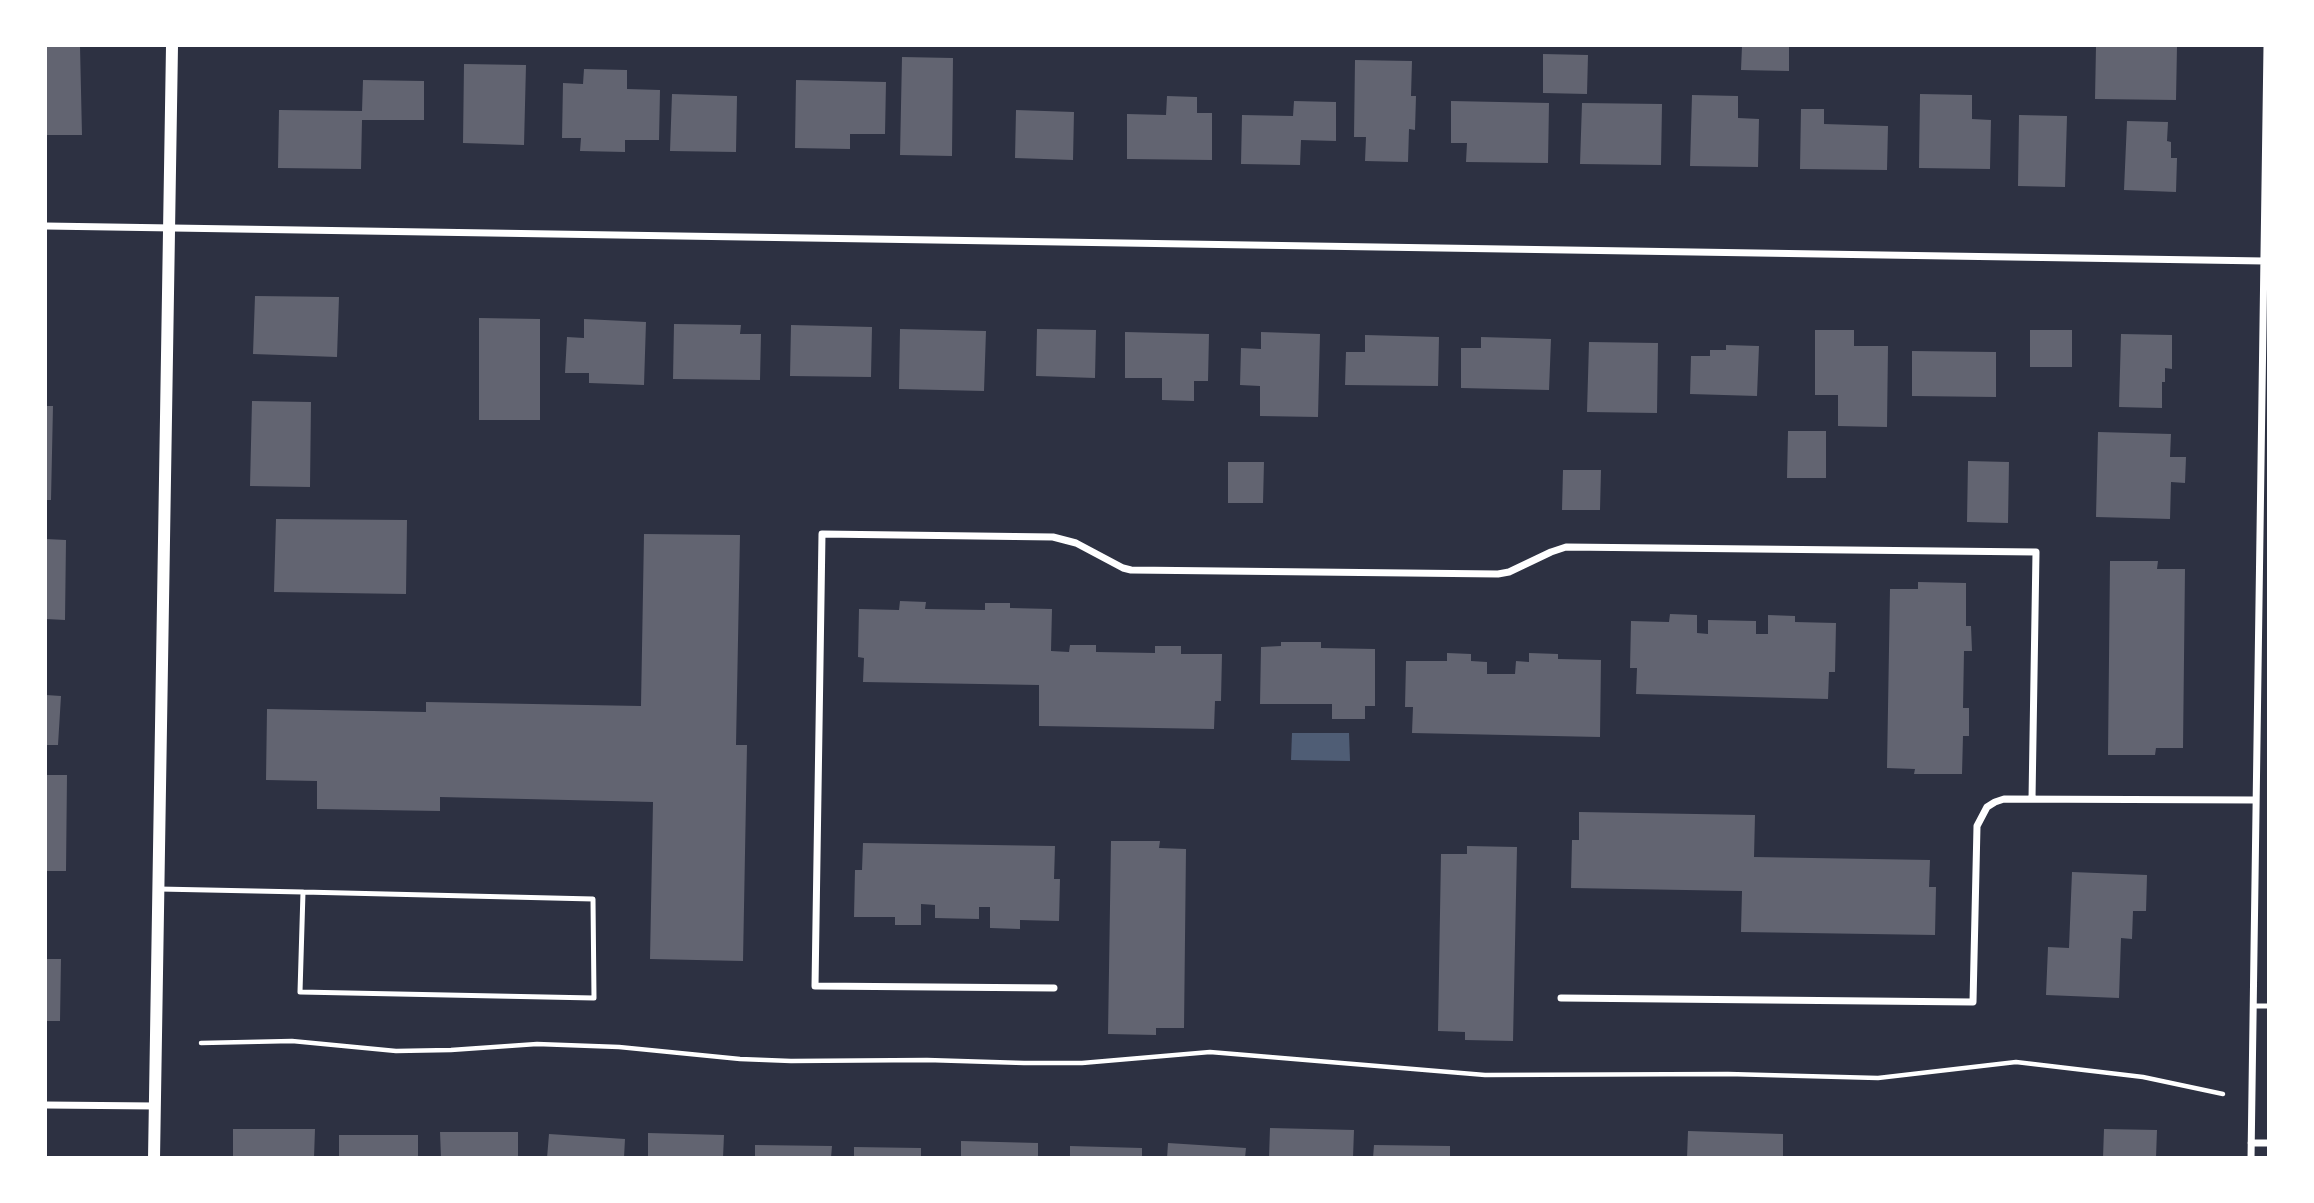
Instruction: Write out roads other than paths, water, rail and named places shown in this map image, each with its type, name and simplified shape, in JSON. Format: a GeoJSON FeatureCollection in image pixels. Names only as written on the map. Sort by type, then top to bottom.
{"type":"FeatureCollection","features":[{"type":"Feature","properties":{"kind":"street"},"geometry":{"type":"LineString","coordinates":[[155,1157],[172,46]]}},
{"type":"Feature","properties":{"kind":"street"},"geometry":{"type":"LineString","coordinates":[[2251,1157],[2267,46]]}},
{"type":"Feature","properties":{"kind":"street"},"geometry":{"type":"LineString","coordinates":[[46,226],[2264,261]]}},
{"type":"Feature","properties":{"kind":"street"},"geometry":{"type":"LineString","coordinates":[[1054,989],[815,986],[822,534],[1053,537],[1076,542],[1131,570],[1498,574],[1509,572],[1566,547],[2036,552],[2032,799]]}},
{"type":"Feature","properties":{"kind":"street"},"geometry":{"type":"LineString","coordinates":[[1561,998],[1973,1002],[1975,840],[1977,825],[1987,807],[2004,799],[2256,800]]}},
{"type":"Feature","properties":{"kind":"street"},"geometry":{"type":"LineString","coordinates":[[46,1105],[155,1105]]}},
{"type":"Feature","properties":{"kind":"street"},"geometry":{"type":"LineString","coordinates":[[2251,1143],[2269,1143]]}},
{"type":"Feature","properties":{"kind":"lane"},"geometry":{"type":"LineString","coordinates":[[159,889],[303,892],[593,899],[594,998],[300,992],[303,892]]}},
{"type":"Feature","properties":{"kind":"lane"},"geometry":{"type":"LineString","coordinates":[[2253,1006],[2269,1006]]}},
{"type":"Feature","properties":{"kind":"water"},"geometry":{"type":"Polygon","coordinates":[[[1292,733],[1349,733],[1350,761],[1291,760],[1292,733]]]}}]}
